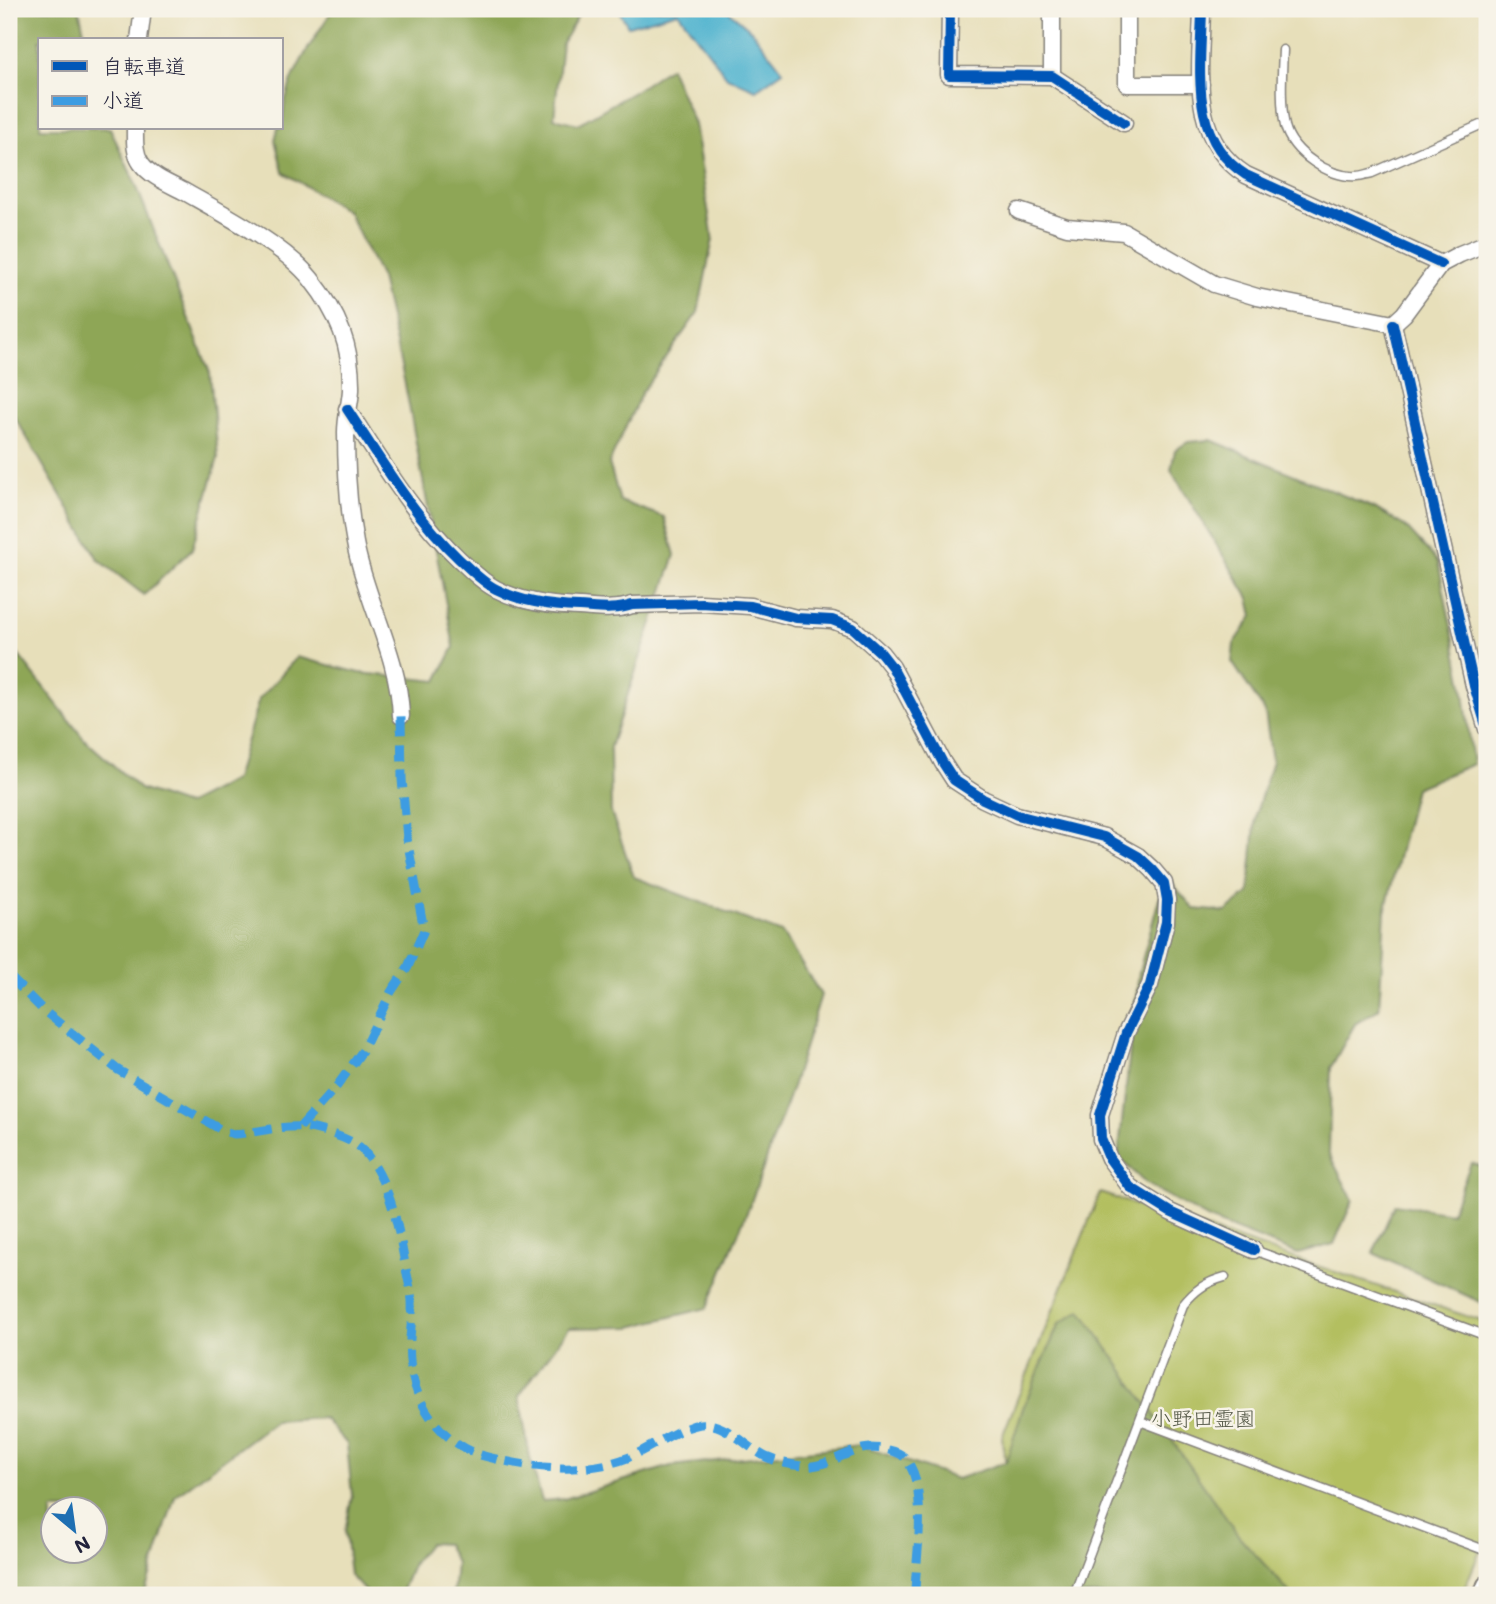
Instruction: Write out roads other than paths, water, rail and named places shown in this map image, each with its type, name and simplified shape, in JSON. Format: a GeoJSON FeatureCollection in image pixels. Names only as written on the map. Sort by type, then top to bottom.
{"type":"FeatureCollection","features":[{"type":"Feature","properties":{"kind":"street"},"geometry":{"type":"LineString","coordinates":[[139,38],[142,9]]}},
{"type":"Feature","properties":{"kind":"street"},"geometry":{"type":"LineString","coordinates":[[950,9],[949,75],[1052,76],[1124,123]]}},
{"type":"Feature","properties":{"kind":"street"},"geometry":{"type":"LineString","coordinates":[[1052,9],[1052,76]]}},
{"type":"Feature","properties":{"kind":"street"},"geometry":{"type":"LineString","coordinates":[[1127,9],[1127,84],[1201,84]]}},
{"type":"Feature","properties":{"kind":"street"},"geometry":{"type":"LineString","coordinates":[[1202,9],[1201,84],[1205,124],[1211,139],[1232,167],[1441,264]]}},
{"type":"Feature","properties":{"kind":"street"},"geometry":{"type":"LineString","coordinates":[[135,130],[136,153],[148,172],[239,223],[288,257],[310,277],[342,326],[351,382],[347,409],[347,493],[355,544],[370,603],[395,669],[401,716]]}},
{"type":"Feature","properties":{"kind":"street"},"geometry":{"type":"LineString","coordinates":[[1019,211],[1067,227],[1124,232],[1205,279],[1257,297],[1393,324]]}},
{"type":"Feature","properties":{"kind":"street"},"geometry":{"type":"LineString","coordinates":[[1393,324],[1404,314],[1441,264],[1487,243]]}},
{"type":"Feature","properties":{"kind":"street"},"geometry":{"type":"LineString","coordinates":[[1393,324],[1474,686],[1487,729]]}},
{"type":"Feature","properties":{"kind":"street"},"geometry":{"type":"LineString","coordinates":[[347,409],[393,481],[440,540],[481,579],[497,590],[560,607],[621,608],[632,605],[701,603],[751,606],[796,618],[832,620],[853,628],[881,653],[892,667],[954,779],[983,799],[1017,815],[1104,837],[1138,856],[1164,883],[1167,900],[1166,922],[1150,985],[1126,1033],[1100,1115],[1101,1139],[1109,1158],[1130,1187],[1170,1212],[1254,1250]]}},
{"type":"Feature","properties":{"kind":"street"},"geometry":{"type":"LineString","coordinates":[[1484,1595],[1487,1586]]}},
{"type":"Feature","properties":{"kind":"lane"},"geometry":{"type":"LineString","coordinates":[[1283,50],[1286,128],[1296,147],[1328,171],[1357,177],[1372,173],[1487,122]]}},
{"type":"Feature","properties":{"kind":"lane"},"geometry":{"type":"LineString","coordinates":[[1254,1250],[1487,1336]]}},
{"type":"Feature","properties":{"kind":"lane"},"geometry":{"type":"LineString","coordinates":[[1074,1595],[1183,1304],[1195,1290],[1211,1280],[1225,1277]]}},
{"type":"Feature","properties":{"kind":"lane"},"geometry":{"type":"LineString","coordinates":[[1140,1421],[1487,1551]]}},
{"type":"Feature","properties":{"kind":"water"},"geometry":{"type":"Polygon","coordinates":[[[618,9],[726,9],[751,30],[783,71],[756,90],[727,77],[678,12],[628,26],[618,9]]]}},
{"type":"Feature","properties":{"kind":"park label","name":"小野田霊園"},"geometry":{"type":"Point","coordinates":[1203,1417]}}]}
